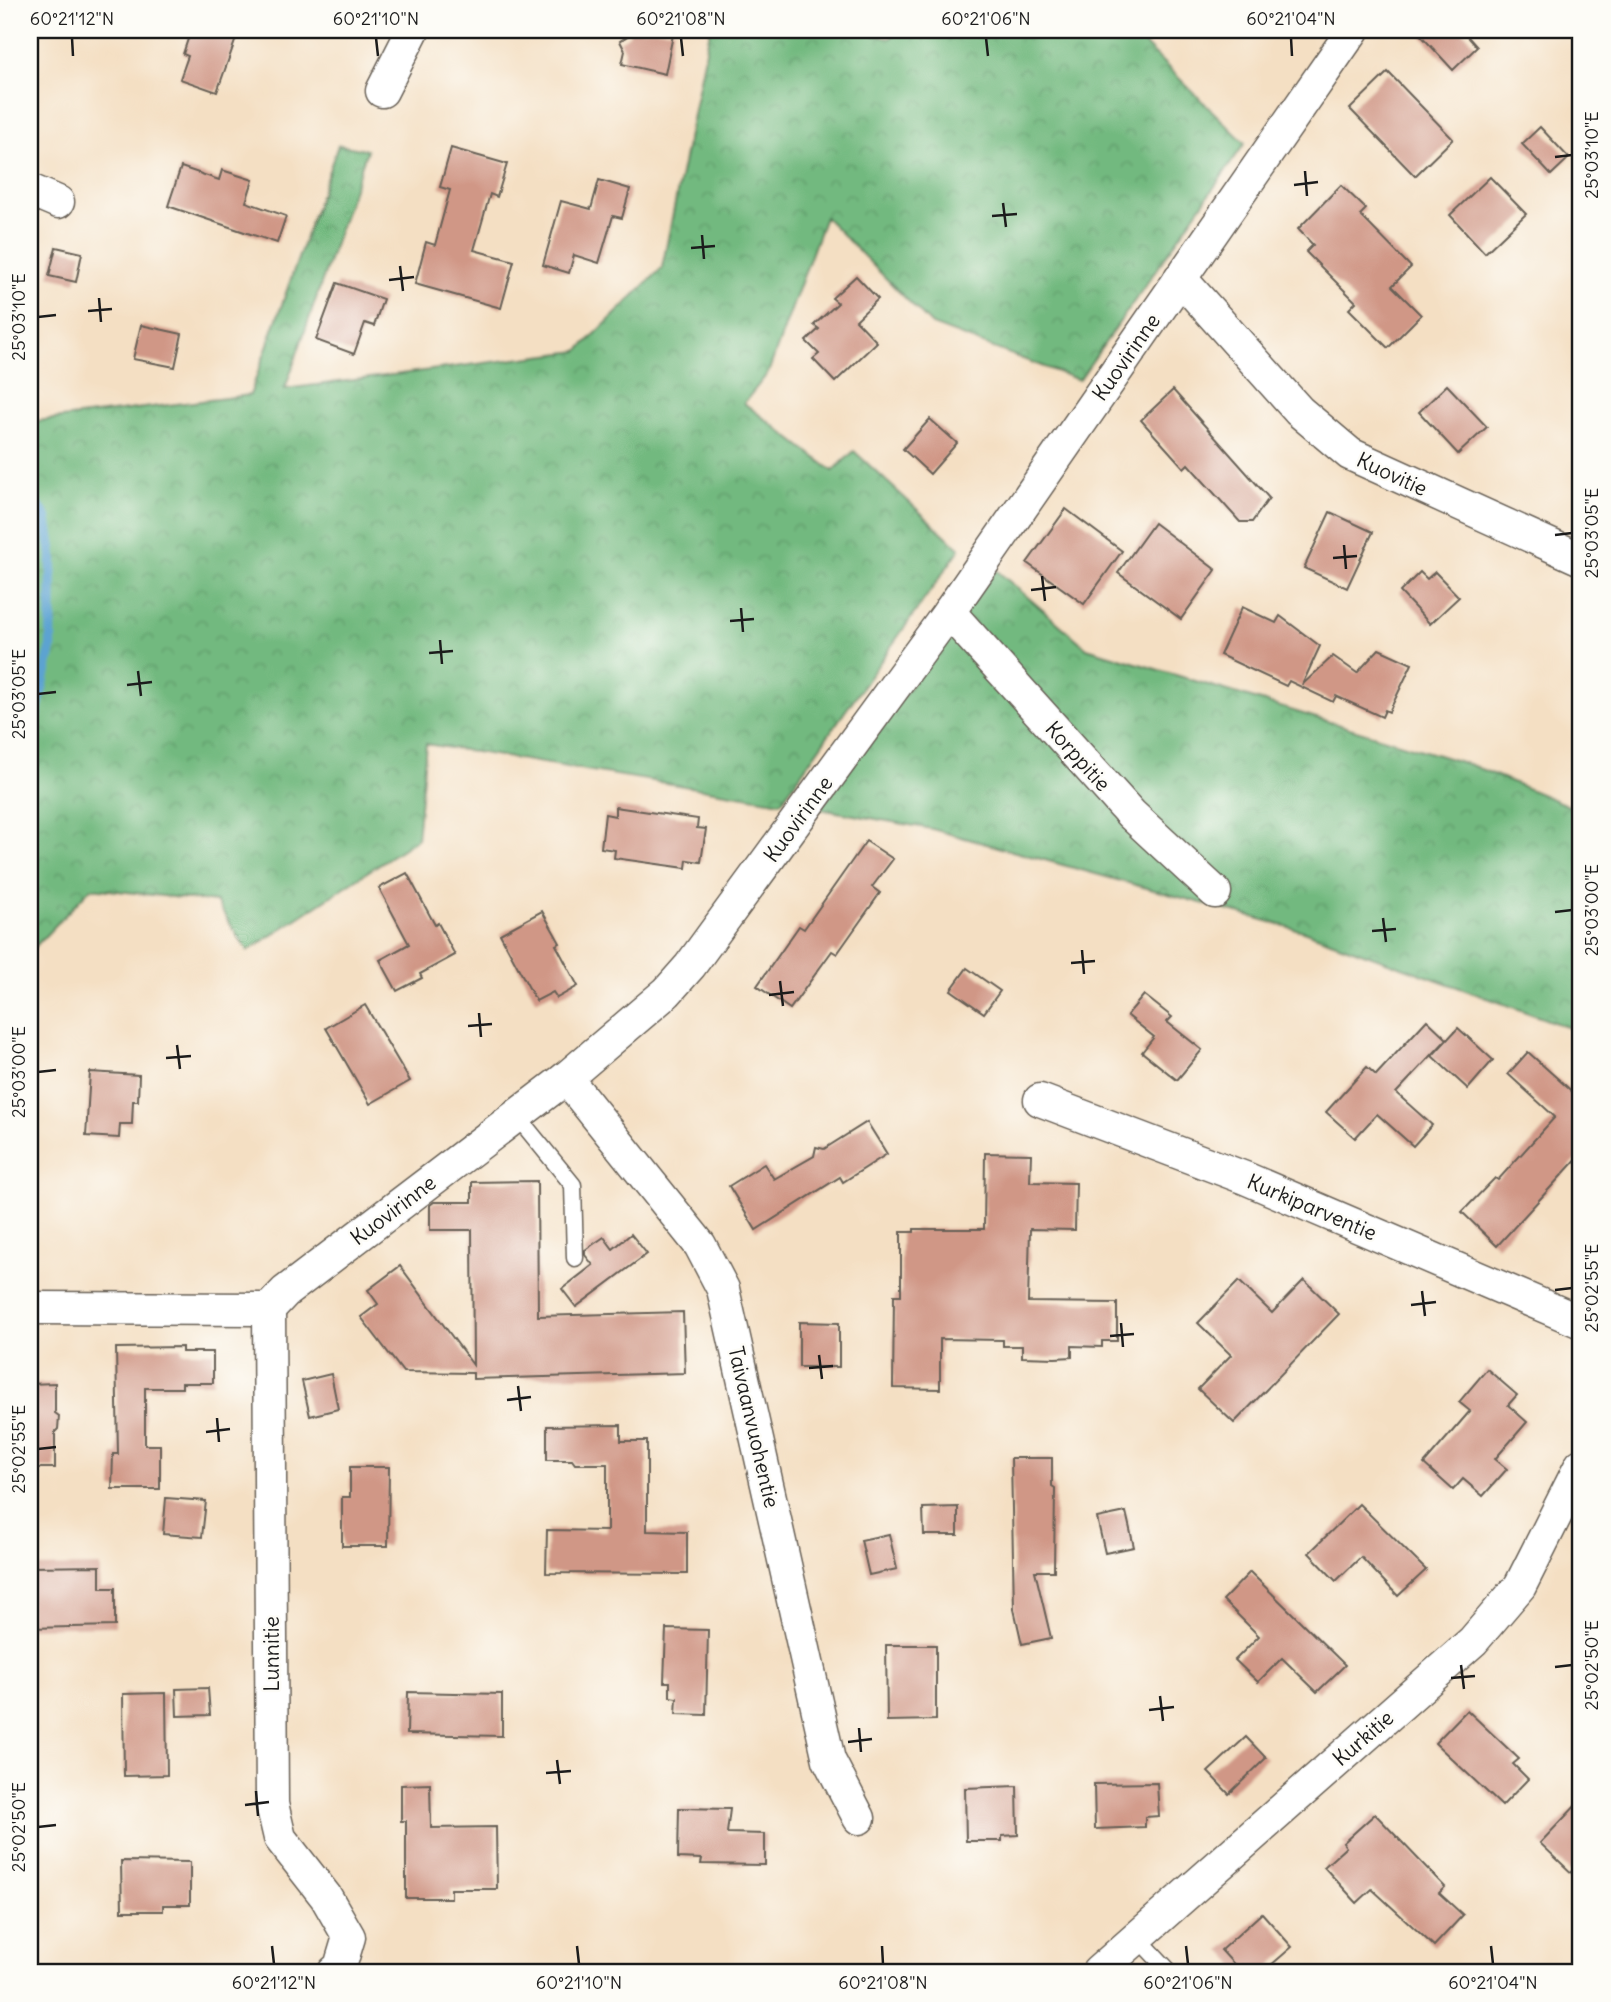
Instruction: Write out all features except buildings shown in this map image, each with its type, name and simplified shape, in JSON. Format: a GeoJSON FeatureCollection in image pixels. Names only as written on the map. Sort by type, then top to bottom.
{"type":"FeatureCollection","features":[{"type":"Feature","properties":{"kind":"street"},"geometry":{"type":"LineString","coordinates":[[382,90],[413,30]]}},
{"type":"Feature","properties":{"kind":"street","name":"Kuovirinne"},"geometry":{"type":"LineString","coordinates":[[269,1309],[285,1292],[566,1078],[667,992],[690,966],[949,612],[1353,30]]}},
{"type":"Feature","properties":{"kind":"street","name":"Kuovitie"},"geometry":{"type":"LineString","coordinates":[[1180,278],[1298,411],[1350,454],[1581,559]]}},
{"type":"Feature","properties":{"kind":"street","name":"Korppitie"},"geometry":{"type":"LineString","coordinates":[[949,612],[1131,814],[1215,892]]}},
{"type":"Feature","properties":{"kind":"street","name":"Taivaanvuohentie"},"geometry":{"type":"LineString","coordinates":[[566,1078],[700,1245],[723,1289],[829,1760],[859,1818]]}},
{"type":"Feature","properties":{"kind":"street","name":"Kurkiparventie"},"geometry":{"type":"LineString","coordinates":[[1040,1100],[1245,1178],[1581,1322]]}},
{"type":"Feature","properties":{"kind":"street"},"geometry":{"type":"LineString","coordinates":[[30,1308],[269,1309]]}},
{"type":"Feature","properties":{"kind":"street","name":"Lunnitie"},"geometry":{"type":"LineString","coordinates":[[269,1309],[272,1804],[280,1838],[326,1897],[349,1937],[340,1967],[334,1972]]}},
{"type":"Feature","properties":{"kind":"street","name":"Kurkitie"},"geometry":{"type":"LineString","coordinates":[[1098,1972],[1473,1641],[1520,1586],[1581,1465]]}},
{"type":"Feature","properties":{"kind":"lane"},"geometry":{"type":"LineString","coordinates":[[516,1115],[573,1185],[575,1258]]}},
{"type":"Feature","properties":{"kind":"lane"},"geometry":{"type":"LineString","coordinates":[[1138,1937],[1170,1972]]}},
{"type":"Feature","properties":{"kind":"green space"},"geometry":{"type":"Polygon","coordinates":[[[710,30],[841,30],[891,38],[898,30],[1130,30],[1245,143],[1079,380],[932,325],[825,217],[768,373],[744,403],[833,471],[854,451],[960,549],[781,802],[426,744],[417,839],[248,951],[216,902],[91,888],[30,952],[30,422],[250,395],[338,145],[367,150],[285,389],[578,351],[662,268],[710,30]]]}},
{"type":"Feature","properties":{"kind":"green space"},"geometry":{"type":"Polygon","coordinates":[[[996,570],[1087,648],[1471,765],[1581,811],[1581,1032],[1303,931],[932,829],[820,809],[996,570]]]}},
{"type":"Feature","properties":{"kind":"waterway"},"geometry":{"type":"LineString","coordinates":[[30,495],[46,517],[52,555],[51,649],[30,740]]}}]}
